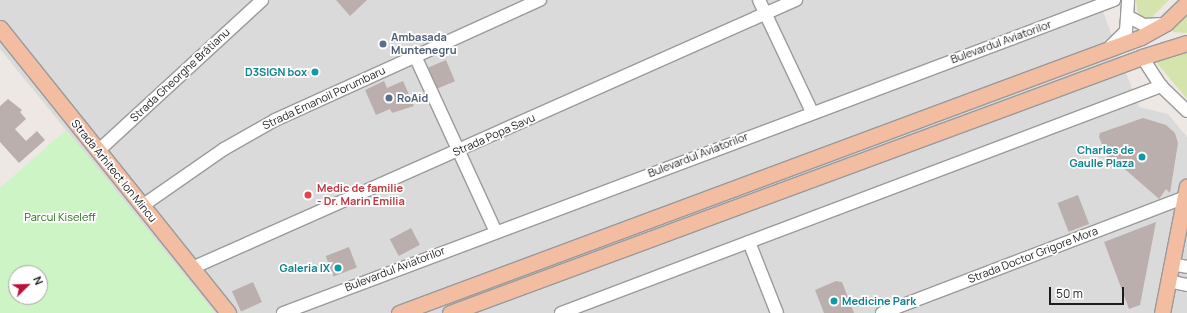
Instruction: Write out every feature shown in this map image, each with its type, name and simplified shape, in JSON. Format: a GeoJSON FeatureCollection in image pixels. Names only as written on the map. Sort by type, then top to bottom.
{"type":"FeatureCollection","features":[{"type":"Feature","properties":{"kind":"main road"},"geometry":{"type":"LineString","coordinates":[[398,313],[1141,37],[1166,23],[1187,3]]}},
{"type":"Feature","properties":{"kind":"main road","name":"Strada Arhitect Ion Mincu"},"geometry":{"type":"LineString","coordinates":[[0,28],[228,313]]}},
{"type":"Feature","properties":{"kind":"main road"},"geometry":{"type":"LineString","coordinates":[[450,313],[1142,57],[1187,43]]}},
{"type":"Feature","properties":{"kind":"main road"},"geometry":{"type":"LineString","coordinates":[[1162,313],[1186,191]]}},
{"type":"Feature","properties":{"kind":"street","name":"Strada Gheorghe Brătianu"},"geometry":{"type":"LineString","coordinates":[[98,151],[262,0]]}},
{"type":"Feature","properties":{"kind":"street","name":"Strada Emanoil Porumbaru"},"geometry":{"type":"LineString","coordinates":[[142,206],[249,134],[415,56],[540,0]]}},
{"type":"Feature","properties":{"kind":"street"},"geometry":{"type":"LineString","coordinates":[[759,0],[812,112]]}},
{"type":"Feature","properties":{"kind":"street","name":"Strada Popa Savu"},"geometry":{"type":"LineString","coordinates":[[192,268],[796,0]]}},
{"type":"Feature","properties":{"kind":"street","name":"Bulevardul Aviatorilor"},"geometry":{"type":"LineString","coordinates":[[283,313],[812,112],[1091,4],[1114,0]]}},
{"type":"Feature","properties":{"kind":"street"},"geometry":{"type":"LineString","coordinates":[[1104,50],[1123,35],[1129,17],[1128,0]]}},
{"type":"Feature","properties":{"kind":"street"},"geometry":{"type":"LineString","coordinates":[[1129,17],[1149,26],[1166,23]]}},
{"type":"Feature","properties":{"kind":"street"},"geometry":{"type":"LineString","coordinates":[[415,56],[496,232]]}},
{"type":"Feature","properties":{"kind":"street"},"geometry":{"type":"LineString","coordinates":[[1142,57],[1161,86],[1187,111]]}},
{"type":"Feature","properties":{"kind":"street"},"geometry":{"type":"LineString","coordinates":[[561,313],[1161,86]]}},
{"type":"Feature","properties":{"kind":"street","name":"Strada Doctor Grigore Mora"},"geometry":{"type":"LineString","coordinates":[[882,313],[1186,191]]}},
{"type":"Feature","properties":{"kind":"street"},"geometry":{"type":"LineString","coordinates":[[749,242],[777,313]]}},
{"type":"Feature","properties":{"kind":"street"},"geometry":{"type":"LineString","coordinates":[[1172,264],[1187,267]]}},
{"type":"Feature","properties":{"kind":"street"},"geometry":{"type":"LineString","coordinates":[[1168,281],[1187,285]]}},
{"type":"Feature","properties":{"kind":"shaded area"},"geometry":{"type":"Polygon","coordinates":[[[0,0],[1104,0],[1102,9],[1139,107],[1168,114],[1187,137],[1187,313],[215,313],[0,49],[0,0]]]}},
{"type":"Feature","properties":{"kind":"green space"},"geometry":{"type":"Polygon","coordinates":[[[1136,0],[1169,0],[1148,21],[1138,16],[1136,0]]]}},
{"type":"Feature","properties":{"kind":"green space"},"geometry":{"type":"Polygon","coordinates":[[[1187,16],[1187,33],[1173,32],[1173,29],[1187,16]]]}},
{"type":"Feature","properties":{"kind":"green space"},"geometry":{"type":"Polygon","coordinates":[[[1175,52],[1187,52],[1187,99],[1156,62],[1156,58],[1175,52]]]}},
{"type":"Feature","properties":{"kind":"green space","name":"Parcul Kiseleff"},"geometry":{"type":"Polygon","coordinates":[[[66,130],[215,313],[0,313],[0,188],[66,130]]]}},
{"type":"Feature","properties":{"kind":"building"},"geometry":{"type":"Polygon","coordinates":[[[336,0],[367,0],[350,16],[336,0]]]}},
{"type":"Feature","properties":{"kind":"building"},"geometry":{"type":"Polygon","coordinates":[[[446,60],[455,81],[437,89],[429,67],[446,60]]]}},
{"type":"Feature","properties":{"kind":"building","name":"RoAid"},"geometry":{"type":"Polygon","coordinates":[[[384,81],[387,88],[403,81],[414,106],[392,113],[390,109],[376,115],[365,90],[384,81]]]}},
{"type":"Feature","properties":{"kind":"building"},"geometry":{"type":"Polygon","coordinates":[[[8,99],[22,110],[20,112],[26,119],[15,129],[26,141],[37,131],[45,140],[19,163],[0,142],[0,106],[8,99]]]}},
{"type":"Feature","properties":{"kind":"building","name":"Charles de Gaulle Plaza"},"geometry":{"type":"Polygon","coordinates":[[[1143,118],[1166,125],[1175,133],[1178,143],[1170,193],[1166,189],[1159,199],[1118,163],[1111,166],[1099,137],[1100,133],[1143,118]]]}},
{"type":"Feature","properties":{"kind":"building"},"geometry":{"type":"Polygon","coordinates":[[[1078,195],[1089,224],[1069,232],[1057,203],[1078,195]]]}},
{"type":"Feature","properties":{"kind":"building"},"geometry":{"type":"Polygon","coordinates":[[[1156,222],[1140,305],[1129,309],[1104,242],[1156,222]]]}},
{"type":"Feature","properties":{"kind":"building"},"geometry":{"type":"Polygon","coordinates":[[[411,228],[420,245],[399,256],[390,239],[411,228]]]}},
{"type":"Feature","properties":{"kind":"building"},"geometry":{"type":"Polygon","coordinates":[[[349,247],[357,268],[334,276],[326,256],[349,247]]]}},
{"type":"Feature","properties":{"kind":"building","name":"Medicine Park"},"geometry":{"type":"Polygon","coordinates":[[[836,281],[842,282],[854,313],[824,313],[815,290],[836,281]]]}},
{"type":"Feature","properties":{"kind":"building"},"geometry":{"type":"Polygon","coordinates":[[[253,282],[262,302],[241,311],[232,291],[253,282]]]}},
{"type":"Feature","properties":{"kind":"place","name":"Ambasada Muntenegru"},"geometry":{"type":"Point","coordinates":[383,44]}},
{"type":"Feature","properties":{"kind":"place","name":"D3SIGN box"},"geometry":{"type":"Point","coordinates":[315,72]}},
{"type":"Feature","properties":{"kind":"place","name":"RoAid"},"geometry":{"type":"Point","coordinates":[389,98]}},
{"type":"Feature","properties":{"kind":"place","name":"Charles de Gaulle Plaza"},"geometry":{"type":"Point","coordinates":[1142,157]}},
{"type":"Feature","properties":{"kind":"place","name":"Medic de familie - Dr. Marin Emilia"},"geometry":{"type":"Point","coordinates":[308,195]}},
{"type":"Feature","properties":{"kind":"place","name":"Galeria IX"},"geometry":{"type":"Point","coordinates":[338,268]}},
{"type":"Feature","properties":{"kind":"place","name":"Medicine Park"},"geometry":{"type":"Point","coordinates":[834,301]}}]}
